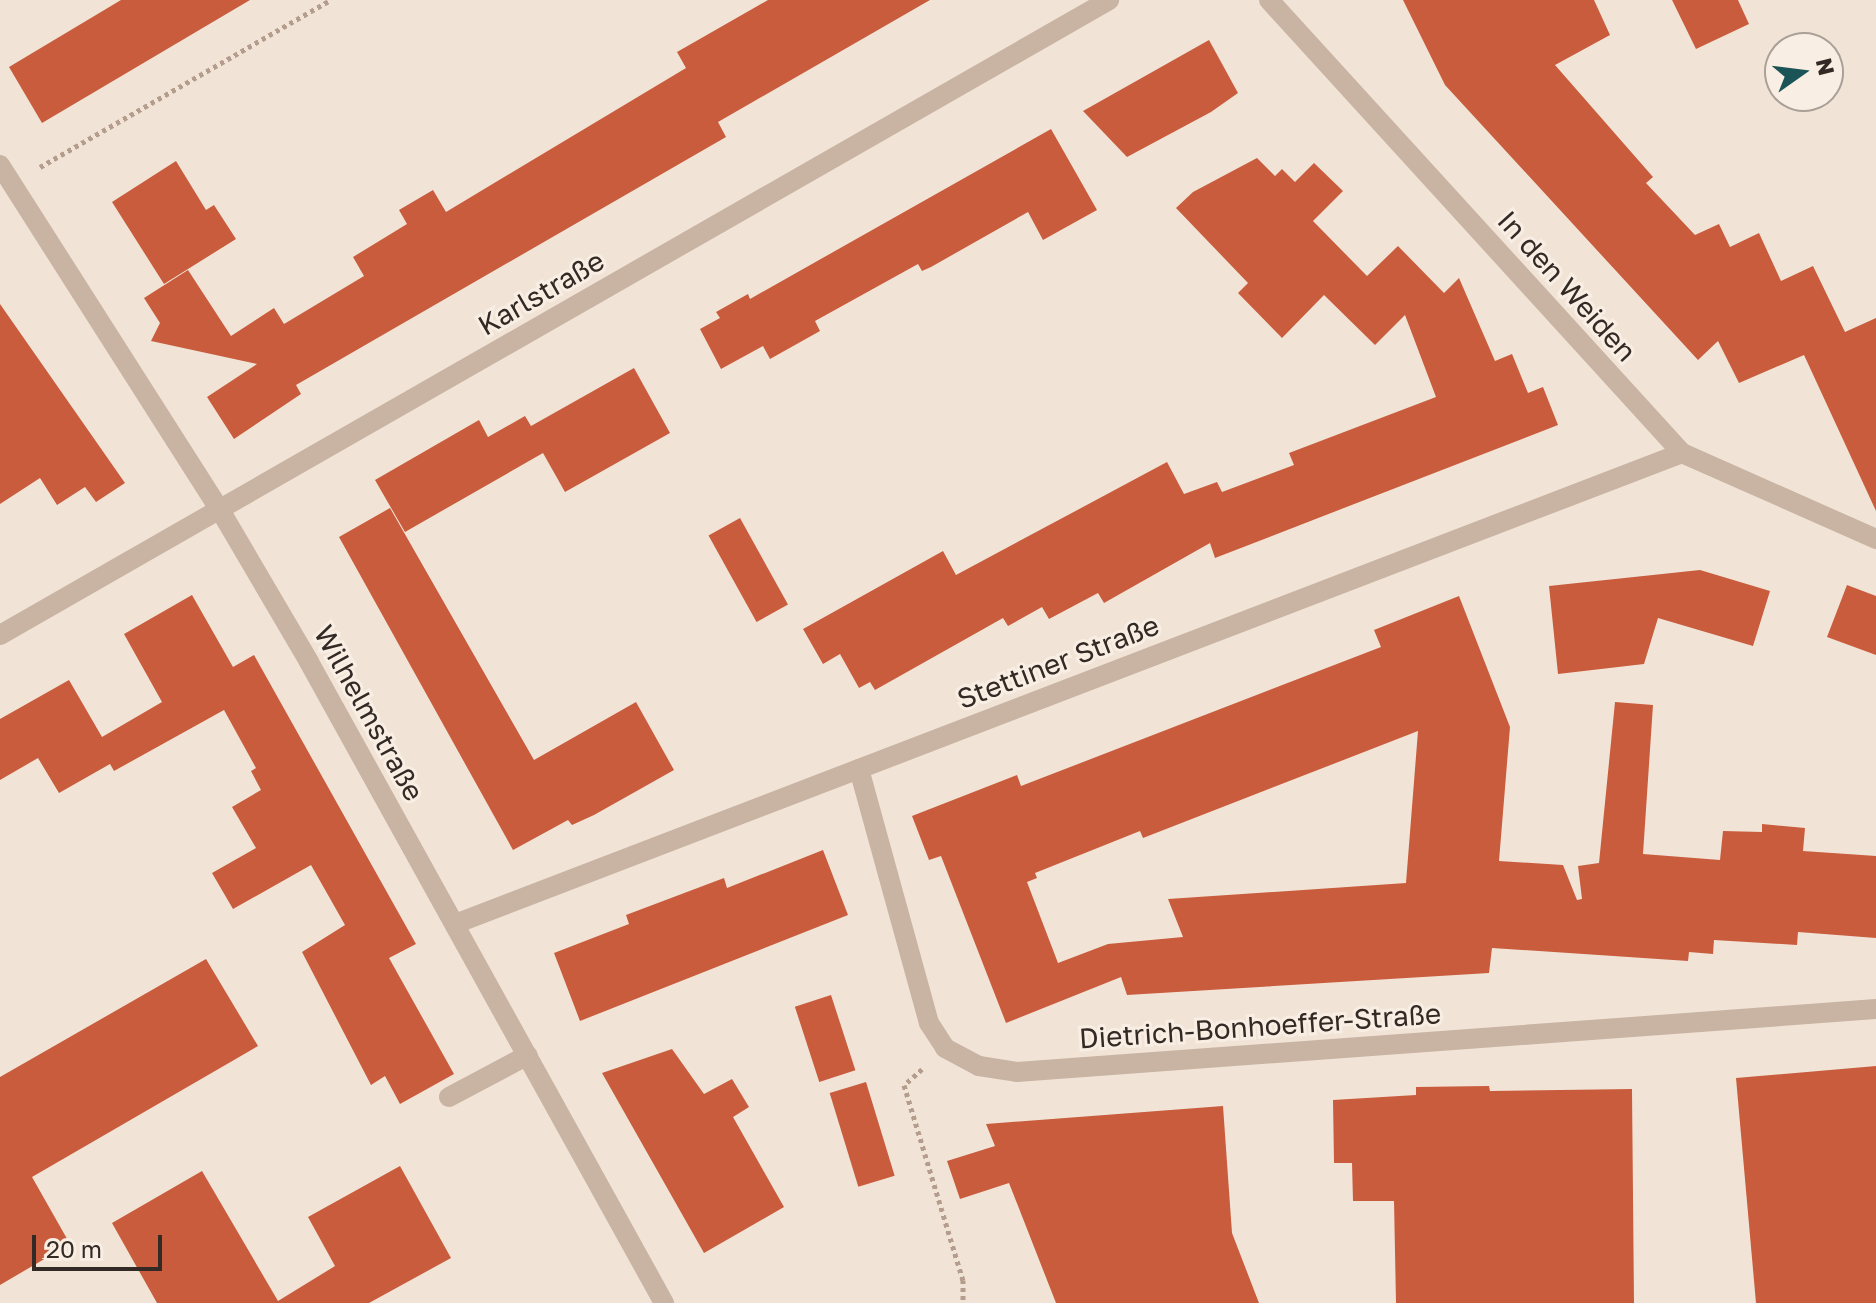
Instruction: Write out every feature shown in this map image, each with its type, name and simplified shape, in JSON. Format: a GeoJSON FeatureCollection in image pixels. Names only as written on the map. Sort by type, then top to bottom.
{"type":"FeatureCollection","features":[{"type":"Feature","properties":{"kind":"street","name":"Karlstraße"},"geometry":{"type":"LineString","coordinates":[[0,635],[1109,0]]}},
{"type":"Feature","properties":{"kind":"street","name":"In den Weiden"},"geometry":{"type":"LineString","coordinates":[[1269,0],[1682,453],[1876,539]]}},
{"type":"Feature","properties":{"kind":"street","name":"Wilhelmstraße"},"geometry":{"type":"LineString","coordinates":[[0,165],[220,510],[455,924],[664,1303]]}},
{"type":"Feature","properties":{"kind":"street","name":"Stettiner Straße"},"geometry":{"type":"LineString","coordinates":[[455,924],[1682,453]]}},
{"type":"Feature","properties":{"kind":"street"},"geometry":{"type":"LineString","coordinates":[[859,769],[929,1023],[945,1048]]}},
{"type":"Feature","properties":{"kind":"street","name":"Dietrich-Bonhoeffer-Straße"},"geometry":{"type":"LineString","coordinates":[[945,1048],[979,1066],[1017,1072],[1876,1009]]}},
{"type":"Feature","properties":{"kind":"street"},"geometry":{"type":"LineString","coordinates":[[449,1097],[528,1055]]}},
{"type":"Feature","properties":{"kind":"path"},"geometry":{"type":"LineString","coordinates":[[12,183],[330,0]]}},
{"type":"Feature","properties":{"kind":"path"},"geometry":{"type":"LineString","coordinates":[[945,1048],[904,1085],[963,1280],[963,1303]]}},
{"type":"Feature","properties":{"kind":"building"},"geometry":{"type":"Polygon","coordinates":[[[121,0],[250,0],[42,123],[9,67],[121,0]]]}},
{"type":"Feature","properties":{"kind":"building"},"geometry":{"type":"Polygon","coordinates":[[[768,0],[930,0],[718,122],[726,137],[296,385],[301,394],[234,439],[207,397],[257,364],[151,341],[160,323],[144,298],[188,270],[231,336],[274,308],[284,324],[364,276],[353,257],[407,224],[399,210],[433,190],[446,212],[686,68],[677,52],[768,0]]]}},
{"type":"Feature","properties":{"kind":"building"},"geometry":{"type":"Polygon","coordinates":[[[1403,0],[1594,0],[1610,35],[1555,65],[1653,177],[1646,183],[1695,235],[1719,224],[1730,247],[1759,233],[1781,281],[1813,266],[1845,332],[1876,318],[1876,511],[1804,355],[1739,383],[1718,341],[1698,360],[1445,85],[1403,0]]]}},
{"type":"Feature","properties":{"kind":"building"},"geometry":{"type":"Polygon","coordinates":[[[1672,0],[1738,0],[1749,24],[1696,49],[1672,0]]]}},
{"type":"Feature","properties":{"kind":"building"},"geometry":{"type":"Polygon","coordinates":[[[1209,40],[1238,93],[1211,112],[1127,157],[1083,111],[1209,40]]]}},
{"type":"Feature","properties":{"kind":"building"},"geometry":{"type":"Polygon","coordinates":[[[1051,129],[1097,210],[1043,240],[1028,212],[931,267],[922,271],[918,264],[815,321],[820,331],[770,359],[763,346],[721,369],[700,329],[720,318],[716,312],[748,294],[750,299],[1051,129]]]}},
{"type":"Feature","properties":{"kind":"building"},"geometry":{"type":"Polygon","coordinates":[[[1257,158],[1275,176],[1282,169],[1295,182],[1314,163],[1343,191],[1313,221],[1367,276],[1398,246],[1444,293],[1459,278],[1495,361],[1512,354],[1528,393],[1543,387],[1558,425],[1215,558],[1210,543],[1104,603],[1098,593],[1049,619],[1042,607],[1008,626],[1003,618],[875,690],[870,682],[859,688],[840,654],[823,664],[803,629],[943,551],[956,575],[1167,462],[1184,494],[1217,482],[1222,492],[1294,465],[1289,453],[1436,397],[1405,315],[1375,345],[1324,295],[1282,338],[1238,293],[1248,283],[1176,208],[1193,192],[1257,158]]]}},
{"type":"Feature","properties":{"kind":"building"},"geometry":{"type":"Polygon","coordinates":[[[176,161],[206,210],[214,205],[236,239],[164,284],[112,202],[176,161]]]}},
{"type":"Feature","properties":{"kind":"building"},"geometry":{"type":"Polygon","coordinates":[[[0,304],[125,483],[96,502],[85,487],[57,505],[40,478],[0,504],[0,304]]]}},
{"type":"Feature","properties":{"kind":"building"},"geometry":{"type":"Polygon","coordinates":[[[634,368],[670,433],[565,492],[543,453],[405,532],[375,480],[479,420],[488,437],[525,416],[531,426],[634,368]]]}},
{"type":"Feature","properties":{"kind":"building"},"geometry":{"type":"Polygon","coordinates":[[[390,508],[534,760],[636,702],[674,770],[594,815],[572,825],[568,820],[513,850],[339,537],[390,508]]]}},
{"type":"Feature","properties":{"kind":"building"},"geometry":{"type":"Polygon","coordinates":[[[740,518],[788,605],[757,622],[709,535],[740,518]]]}},
{"type":"Feature","properties":{"kind":"building"},"geometry":{"type":"Polygon","coordinates":[[[1700,570],[1770,591],[1753,646],[1658,618],[1644,664],[1558,674],[1549,586],[1700,570]]]}},
{"type":"Feature","properties":{"kind":"building"},"geometry":{"type":"Polygon","coordinates":[[[1847,585],[1876,596],[1876,655],[1827,637],[1847,585]]]}},
{"type":"Feature","properties":{"kind":"building"},"geometry":{"type":"Polygon","coordinates":[[[192,595],[233,667],[254,655],[416,944],[389,958],[454,1074],[400,1104],[385,1076],[371,1085],[302,952],[345,925],[311,865],[233,909],[212,873],[256,848],[232,807],[261,790],[251,771],[256,768],[224,710],[114,771],[110,764],[59,793],[38,758],[0,780],[0,719],[69,680],[102,737],[162,702],[124,634],[192,595]]]}},
{"type":"Feature","properties":{"kind":"building"},"geometry":{"type":"Polygon","coordinates":[[[1459,596],[1510,727],[1499,861],[1563,865],[1577,900],[1582,899],[1578,866],[1599,863],[1615,702],[1653,705],[1643,854],[1720,860],[1723,831],[1762,832],[1762,824],[1805,828],[1803,851],[1876,856],[1876,938],[1798,932],[1797,945],[1714,940],[1713,954],[1689,952],[1688,961],[1492,948],[1489,973],[1127,995],[1121,977],[1006,1023],[941,856],[929,860],[912,816],[1017,775],[1021,786],[1381,647],[1374,630],[1459,596]],[[1418,731],[1143,838],[1140,831],[1035,873],[1037,878],[1027,882],[1058,963],[1108,944],[1183,937],[1168,899],[1406,883],[1418,731]]]}},
{"type":"Feature","properties":{"kind":"building"},"geometry":{"type":"Polygon","coordinates":[[[823,850],[848,915],[580,1021],[554,953],[629,924],[626,915],[724,878],[727,888],[823,850]]]}},
{"type":"Feature","properties":{"kind":"building"},"geometry":{"type":"Polygon","coordinates":[[[206,959],[258,1046],[32,1177],[70,1244],[0,1285],[0,1077],[206,959]]]}},
{"type":"Feature","properties":{"kind":"building"},"geometry":{"type":"Polygon","coordinates":[[[831,995],[855,1070],[819,1082],[795,1007],[831,995]]]}},
{"type":"Feature","properties":{"kind":"building"},"geometry":{"type":"Polygon","coordinates":[[[672,1049],[704,1094],[732,1079],[749,1107],[733,1117],[784,1207],[704,1253],[602,1073],[672,1049]]]}},
{"type":"Feature","properties":{"kind":"building"},"geometry":{"type":"Polygon","coordinates":[[[1876,1066],[1876,1303],[1756,1303],[1736,1078],[1876,1066]]]}},
{"type":"Feature","properties":{"kind":"building"},"geometry":{"type":"Polygon","coordinates":[[[866,1082],[895,1176],[858,1187],[830,1093],[866,1082]]]}},
{"type":"Feature","properties":{"kind":"building"},"geometry":{"type":"Polygon","coordinates":[[[1489,1086],[1490,1091],[1632,1089],[1634,1303],[1396,1303],[1394,1201],[1353,1201],[1352,1163],[1334,1163],[1333,1100],[1416,1095],[1416,1087],[1489,1086]]]}},
{"type":"Feature","properties":{"kind":"building"},"geometry":{"type":"Polygon","coordinates":[[[1223,1106],[1232,1233],[1259,1303],[1056,1303],[1009,1183],[960,1199],[947,1161],[995,1146],[986,1124],[1223,1106]]]}},
{"type":"Feature","properties":{"kind":"building"},"geometry":{"type":"Polygon","coordinates":[[[400,1166],[451,1258],[369,1303],[157,1303],[112,1223],[202,1171],[278,1301],[335,1266],[308,1217],[400,1166]]]}}]}
